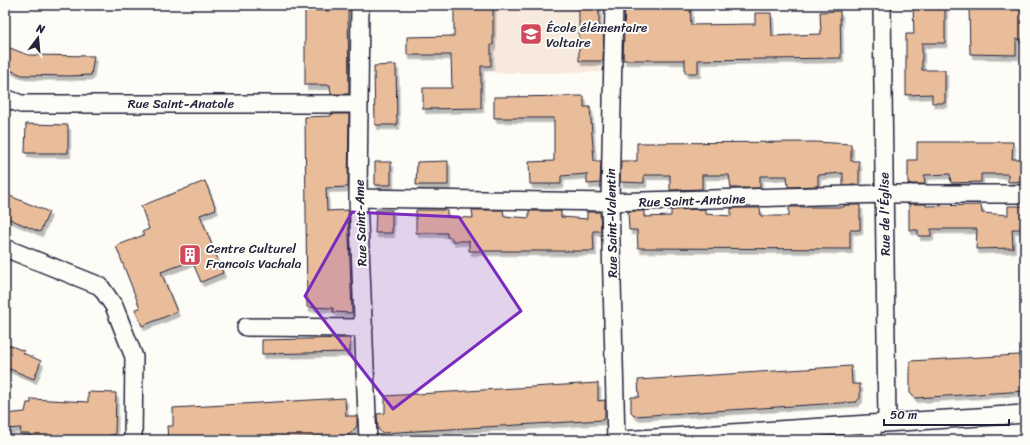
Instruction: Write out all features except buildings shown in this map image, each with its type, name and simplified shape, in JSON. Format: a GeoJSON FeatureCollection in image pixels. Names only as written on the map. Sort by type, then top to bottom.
{"type":"FeatureCollection","features":[{"type":"Feature","properties":{"kind":"street","name":"Rue Saint-Ame"},"geometry":{"type":"LineString","coordinates":[[360,5],[358,198],[368,440]]}},
{"type":"Feature","properties":{"kind":"street","name":"Rue Saint-Valentin"},"geometry":{"type":"LineString","coordinates":[[614,5],[610,202],[616,440]]}},
{"type":"Feature","properties":{"kind":"street","name":"Rue de l'Église"},"geometry":{"type":"LineString","coordinates":[[877,429],[884,194],[882,5]]}},
{"type":"Feature","properties":{"kind":"street","name":"Rue Saint-Anatole"},"geometry":{"type":"LineString","coordinates":[[6,103],[358,104]]}},
{"type":"Feature","properties":{"kind":"street","name":"Rue Saint-Antoine"},"geometry":{"type":"LineString","coordinates":[[358,198],[610,202],[884,194],[1025,194]]}},
{"type":"Feature","properties":{"kind":"street"},"geometry":{"type":"LineString","coordinates":[[5,248],[100,286],[111,301],[134,357],[133,440]]}},
{"type":"Feature","properties":{"kind":"street"},"geometry":{"type":"LineString","coordinates":[[246,327],[364,328]]}},
{"type":"Feature","properties":{"kind":"street"},"geometry":{"type":"LineString","coordinates":[[623,440],[877,429],[1025,414]]}},
{"type":"Feature","properties":{"kind":"highlighted area"},"geometry":{"type":"Polygon","coordinates":[[[352,212],[459,217],[521,311],[393,409],[305,296],[352,212]]]}},
{"type":"Feature","properties":{"kind":"shaded area","name":"École élémentaire Voltaire"},"geometry":{"type":"Polygon","coordinates":[[[460,5],[600,5],[601,72],[494,73],[493,45],[461,45],[454,24],[454,9],[460,9],[460,5]]]}},
{"type":"Feature","properties":{"kind":"place","name":"École élémentaire Voltaire"},"geometry":{"type":"Point","coordinates":[531,34]}},
{"type":"Feature","properties":{"kind":"place","name":"Centre Culturel Francois Vachala"},"geometry":{"type":"Point","coordinates":[190,255]}}]}
